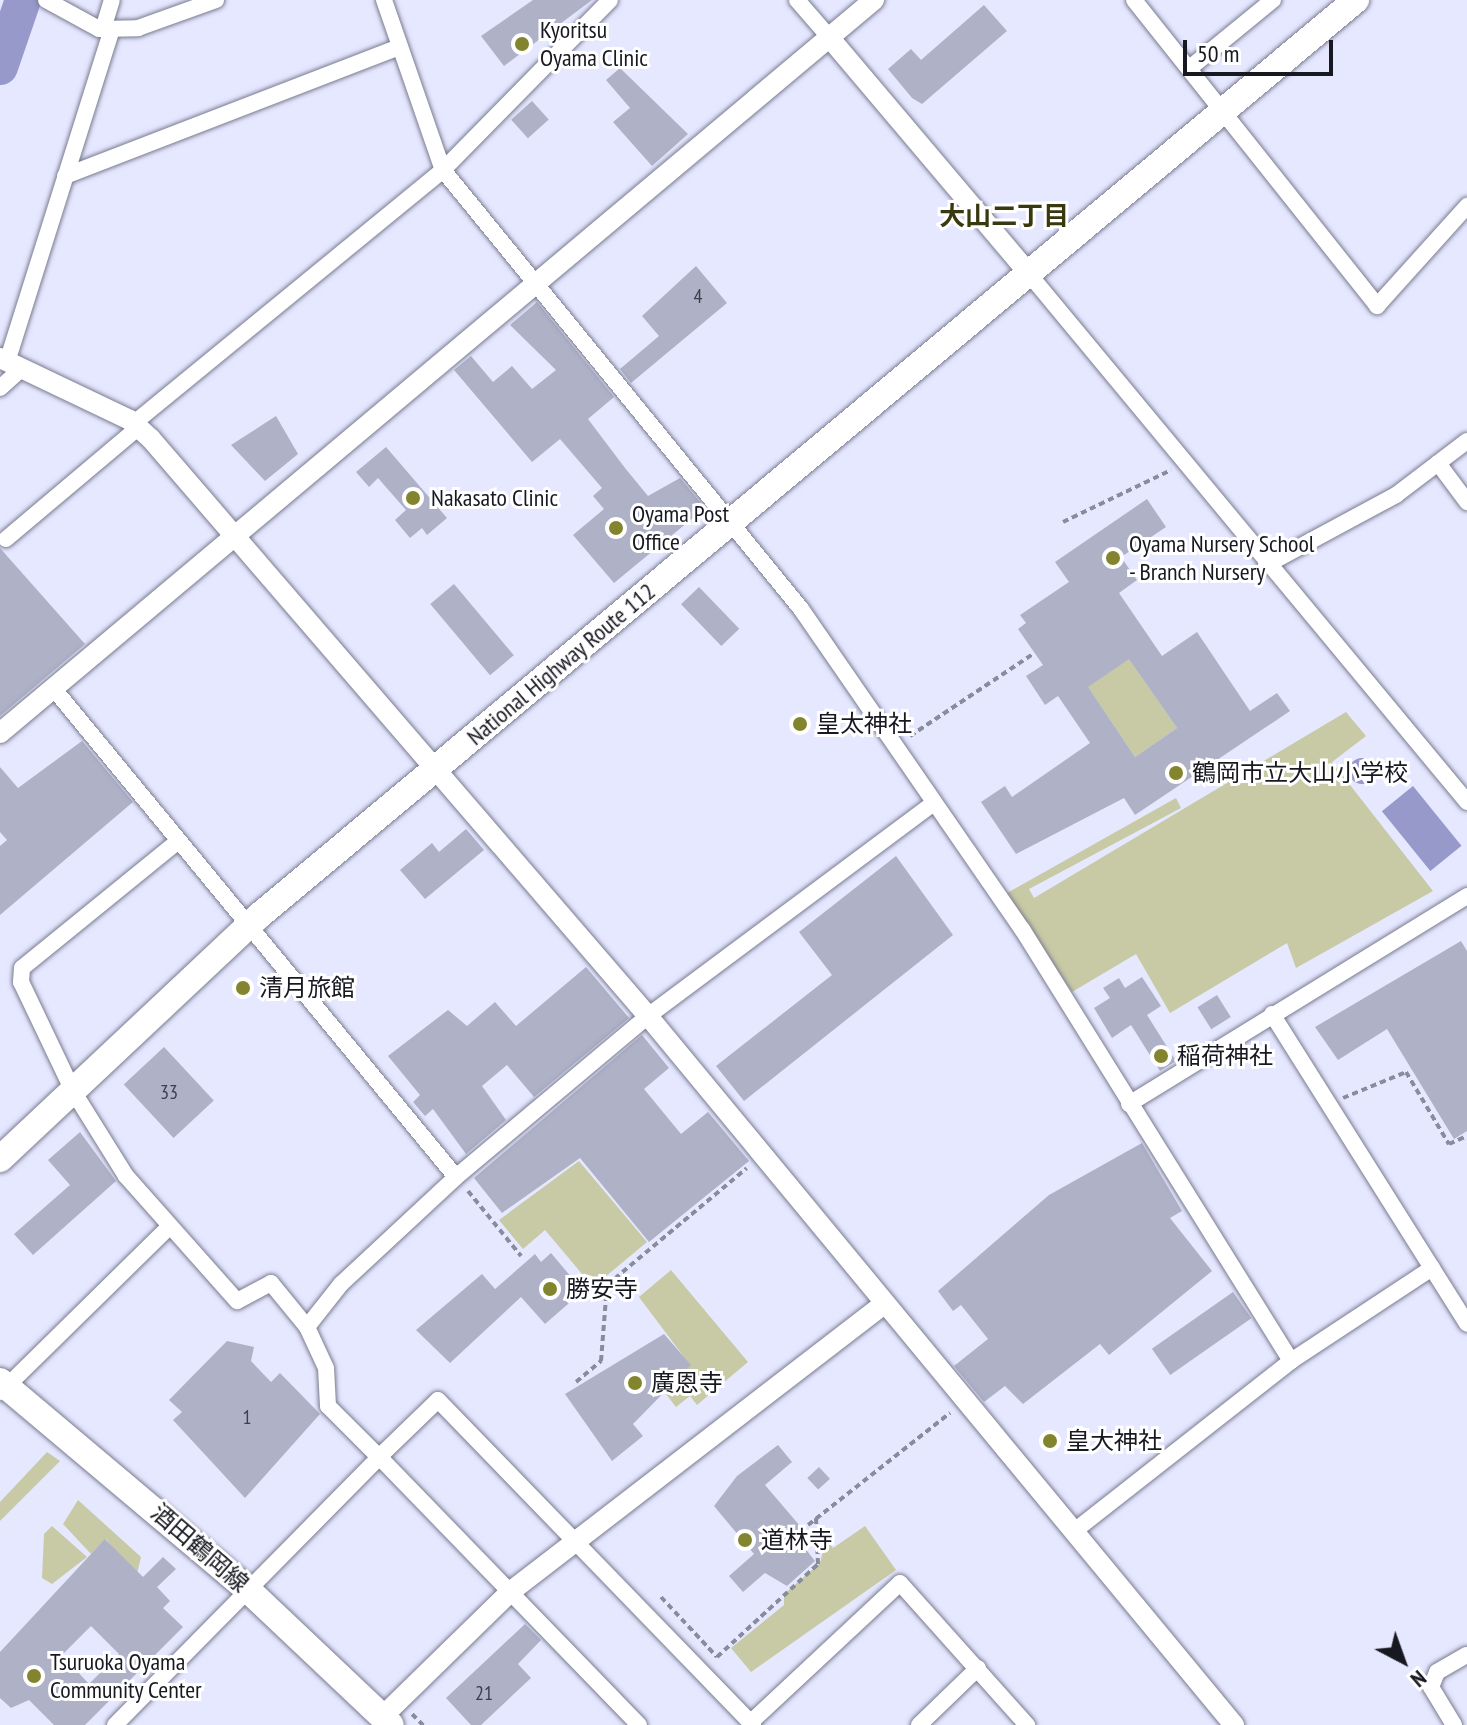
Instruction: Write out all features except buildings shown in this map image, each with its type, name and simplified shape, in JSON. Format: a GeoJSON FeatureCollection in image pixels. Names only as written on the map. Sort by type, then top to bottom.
{"type":"FeatureCollection","features":[{"type":"Feature","properties":{"kind":"main road","name":"National Highway Route 112"},"geometry":{"type":"LineString","coordinates":[[0,1159],[247,926],[1356,0]]}},
{"type":"Feature","properties":{"kind":"main road","name":"酒田鶴岡線"},"geometry":{"type":"LineString","coordinates":[[2,1386],[246,1588],[387,1721]]}},
{"type":"Feature","properties":{"kind":"street"},"geometry":{"type":"LineString","coordinates":[[46,0],[104,29],[138,28],[216,0]]}},
{"type":"Feature","properties":{"kind":"street"},"geometry":{"type":"LineString","coordinates":[[0,388],[65,176],[112,0]]}},
{"type":"Feature","properties":{"kind":"street"},"geometry":{"type":"LineString","coordinates":[[384,0],[443,170],[734,520],[895,746],[1022,929],[1291,1361]]}},
{"type":"Feature","properties":{"kind":"street"},"geometry":{"type":"LineString","coordinates":[[6,539],[137,425],[443,170],[610,0]]}},
{"type":"Feature","properties":{"kind":"street"},"geometry":{"type":"LineString","coordinates":[[797,0],[1467,802]]}},
{"type":"Feature","properties":{"kind":"street"},"geometry":{"type":"LineString","coordinates":[[0,733],[874,0]]}},
{"type":"Feature","properties":{"kind":"street"},"geometry":{"type":"LineString","coordinates":[[1134,0],[1227,109],[1377,306],[1467,206]]}},
{"type":"Feature","properties":{"kind":"street"},"geometry":{"type":"LineString","coordinates":[[1191,67],[1273,0]]}},
{"type":"Feature","properties":{"kind":"street"},"geometry":{"type":"LineString","coordinates":[[65,176],[400,47]]}},
{"type":"Feature","properties":{"kind":"street"},"geometry":{"type":"LineString","coordinates":[[10,363],[137,425],[648,1016],[1234,1725]]}},
{"type":"Feature","properties":{"kind":"street"},"geometry":{"type":"LineString","coordinates":[[1266,565],[1396,495],[1467,441]]}},
{"type":"Feature","properties":{"kind":"street"},"geometry":{"type":"LineString","coordinates":[[1438,463],[1467,502]]}},
{"type":"Feature","properties":{"kind":"street"},"geometry":{"type":"LineString","coordinates":[[54,689],[456,1177]]}},
{"type":"Feature","properties":{"kind":"street"},"geometry":{"type":"LineString","coordinates":[[307,1327],[341,1284],[456,1177],[648,1016],[934,803]]}},
{"type":"Feature","properties":{"kind":"street"},"geometry":{"type":"LineString","coordinates":[[178,841],[22,968],[21,982],[73,1091],[126,1176],[237,1301],[271,1283],[307,1327],[326,1368],[328,1406],[639,1725]]}},
{"type":"Feature","properties":{"kind":"street"},"geometry":{"type":"LineString","coordinates":[[1129,1104],[1467,896]]}},
{"type":"Feature","properties":{"kind":"street"},"geometry":{"type":"LineString","coordinates":[[1272,1014],[1467,1324]]}},
{"type":"Feature","properties":{"kind":"street"},"geometry":{"type":"LineString","coordinates":[[2,1386],[169,1227]]}},
{"type":"Feature","properties":{"kind":"street"},"geometry":{"type":"LineString","coordinates":[[1073,1532],[1291,1361],[1432,1268]]}},
{"type":"Feature","properties":{"kind":"street"},"geometry":{"type":"LineString","coordinates":[[387,1721],[510,1592],[884,1304]]}},
{"type":"Feature","properties":{"kind":"street"},"geometry":{"type":"LineString","coordinates":[[115,1725],[246,1588],[438,1400],[752,1724],[900,1583],[1027,1725]]}},
{"type":"Feature","properties":{"kind":"street"},"geometry":{"type":"LineString","coordinates":[[1454,1725],[1431,1687],[1437,1672],[1467,1655]]}},
{"type":"Feature","properties":{"kind":"street"},"geometry":{"type":"LineString","coordinates":[[919,1725],[978,1668]]}},
{"type":"Feature","properties":{"kind":"path"},"geometry":{"type":"LineString","coordinates":[[1063,522],[1184,464]]}},
{"type":"Feature","properties":{"kind":"path"},"geometry":{"type":"LineString","coordinates":[[895,746],[1033,654]]}},
{"type":"Feature","properties":{"kind":"path"},"geometry":{"type":"LineString","coordinates":[[1336,1102],[1406,1072],[1449,1144],[1467,1136]]}},
{"type":"Feature","properties":{"kind":"path"},"geometry":{"type":"LineString","coordinates":[[576,1382],[601,1361],[607,1285],[762,1156]]}},
{"type":"Feature","properties":{"kind":"path"},"geometry":{"type":"LineString","coordinates":[[456,1177],[521,1256]]}},
{"type":"Feature","properties":{"kind":"path"},"geometry":{"type":"LineString","coordinates":[[808,1525],[964,1402]]}},
{"type":"Feature","properties":{"kind":"path"},"geometry":{"type":"LineString","coordinates":[[661,1597],[717,1657],[818,1564],[816,1518]]}},
{"type":"Feature","properties":{"kind":"green space"},"geometry":{"type":"Polygon","coordinates":[[[1133,641],[1139,673],[1177,728],[1135,757],[1081,677],[1133,641]]]}},
{"type":"Feature","properties":{"kind":"green space"},"geometry":{"type":"Polygon","coordinates":[[[1346,712],[1366,736],[1332,762],[1433,891],[1296,968],[1287,943],[1170,1013],[1136,954],[1072,992],[1007,893],[1176,798],[1181,808],[1029,889],[1034,898],[1346,712]]]}},
{"type":"Feature","properties":{"kind":"green space"},"geometry":{"type":"Polygon","coordinates":[[[579,1161],[647,1242],[593,1287],[545,1230],[523,1249],[499,1220],[579,1161]]]}},
{"type":"Feature","properties":{"kind":"green space"},"geometry":{"type":"Polygon","coordinates":[[[671,1270],[748,1362],[697,1405],[690,1396],[676,1407],[662,1389],[690,1365],[639,1297],[671,1270]]]}},
{"type":"Feature","properties":{"kind":"green space"},"geometry":{"type":"Polygon","coordinates":[[[47,1452],[60,1461],[0,1521],[0,1502],[47,1452]]]}},
{"type":"Feature","properties":{"kind":"green space"},"geometry":{"type":"Polygon","coordinates":[[[78,1500],[141,1557],[136,1578],[106,1539],[91,1554],[63,1524],[78,1500]]]}},
{"type":"Feature","properties":{"kind":"green space"},"geometry":{"type":"Polygon","coordinates":[[[52,1526],[87,1557],[52,1584],[42,1578],[44,1534],[52,1526]]]}},
{"type":"Feature","properties":{"kind":"green space"},"geometry":{"type":"Polygon","coordinates":[[[865,1526],[896,1570],[751,1672],[731,1648],[784,1605],[784,1594],[820,1563],[826,1539],[833,1548],[865,1526]]]}},
{"type":"Feature","properties":{"kind":"water"},"geometry":{"type":"Polygon","coordinates":[[[1362,758],[1371,762],[1375,771],[1371,780],[1362,784],[1353,780],[1349,771],[1353,762],[1362,758]]]}},
{"type":"Feature","properties":{"kind":"water"},"geometry":{"type":"Polygon","coordinates":[[[1413,786],[1461,846],[1430,871],[1382,811],[1413,786]]]}},
{"type":"Feature","properties":{"kind":"waterway"},"geometry":{"type":"LineString","coordinates":[[0,67],[23,0]]}},
{"type":"Feature","properties":{"kind":"place","name":"Kyoritsu Oyama Clinic"},"geometry":{"type":"Point","coordinates":[522,44]}},
{"type":"Feature","properties":{"kind":"place","name":"Nakasato Clinic"},"geometry":{"type":"Point","coordinates":[413,498]}},
{"type":"Feature","properties":{"kind":"place","name":"Oyama Post Office"},"geometry":{"type":"Point","coordinates":[616,528]}},
{"type":"Feature","properties":{"kind":"place","name":"Oyama Nursery School - Branch Nursery"},"geometry":{"type":"Point","coordinates":[1113,558]}},
{"type":"Feature","properties":{"kind":"place","name":"皇太神社"},"geometry":{"type":"Point","coordinates":[800,724]}},
{"type":"Feature","properties":{"kind":"place","name":"鶴岡市立大山小学校"},"geometry":{"type":"Point","coordinates":[1176,773]}},
{"type":"Feature","properties":{"kind":"place","name":"清月旅館"},"geometry":{"type":"Point","coordinates":[243,988]}},
{"type":"Feature","properties":{"kind":"place","name":"稲荷神社"},"geometry":{"type":"Point","coordinates":[1161,1056]}},
{"type":"Feature","properties":{"kind":"place","name":"勝安寺"},"geometry":{"type":"Point","coordinates":[550,1289]}},
{"type":"Feature","properties":{"kind":"place","name":"廣恩寺"},"geometry":{"type":"Point","coordinates":[635,1383]}},
{"type":"Feature","properties":{"kind":"place","name":"皇大神社"},"geometry":{"type":"Point","coordinates":[1050,1441]}},
{"type":"Feature","properties":{"kind":"place","name":"道林寺"},"geometry":{"type":"Point","coordinates":[745,1540]}},
{"type":"Feature","properties":{"kind":"place","name":"Tsuruoka Oyama Community Center"},"geometry":{"type":"Point","coordinates":[34,1676]}},
{"type":"Feature","properties":{"kind":"district","name":"大山二丁目"},"geometry":{"type":"Point","coordinates":[1004,216]}}]}
